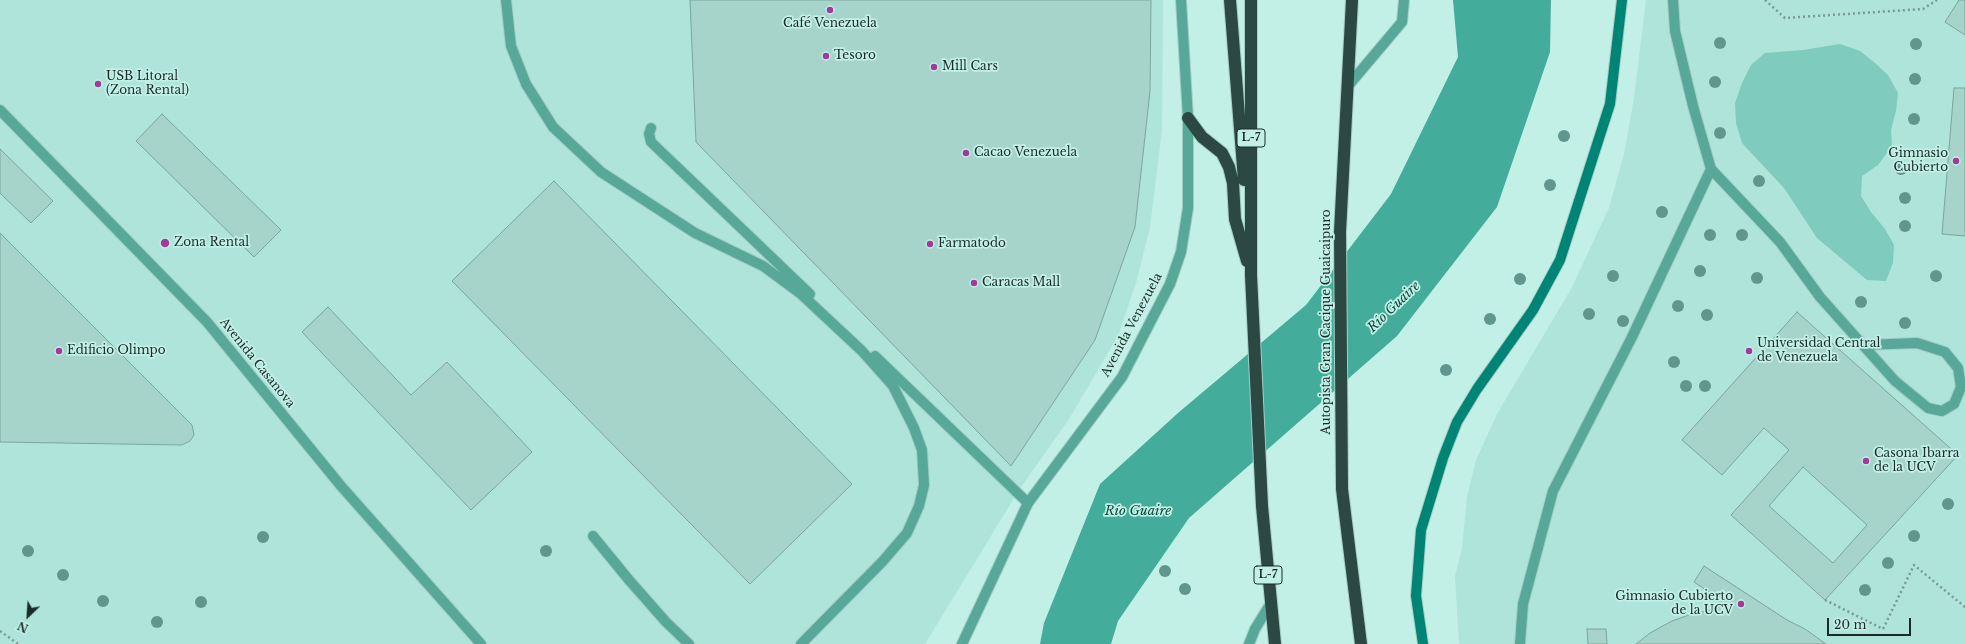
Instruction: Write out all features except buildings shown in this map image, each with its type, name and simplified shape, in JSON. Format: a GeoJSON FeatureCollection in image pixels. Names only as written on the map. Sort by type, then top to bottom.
{"type":"FeatureCollection","features":[{"type":"Feature","properties":{"kind":"highway"},"geometry":{"type":"LineString","coordinates":[[1230,0],[1251,278]]}},
{"type":"Feature","properties":{"kind":"highway","name":"L-7"},"geometry":{"type":"LineString","coordinates":[[1252,0],[1251,278],[1262,506],[1275,644]]}},
{"type":"Feature","properties":{"kind":"highway","name":"Autopista Gran Cacique Guaicaipuro"},"geometry":{"type":"LineString","coordinates":[[1352,0],[1340,232],[1342,489],[1361,644]]}},
{"type":"Feature","properties":{"kind":"highway"},"geometry":{"type":"LineString","coordinates":[[1188,118],[1202,137],[1222,153],[1229,167],[1233,183],[1235,219],[1251,278]]}},
{"type":"Feature","properties":{"kind":"highway"},"geometry":{"type":"LineString","coordinates":[[1358,622],[1365,644]]}},
{"type":"Feature","properties":{"kind":"main road"},"geometry":{"type":"LineString","coordinates":[[1423,644],[1416,596],[1421,530],[1443,458],[1457,422],[1477,389],[1533,310],[1560,260],[1610,104],[1622,0]]}},
{"type":"Feature","properties":{"kind":"street"},"geometry":{"type":"LineString","coordinates":[[506,0],[512,46],[526,84],[553,127],[601,172],[695,233],[763,266],[801,294],[862,351],[893,386],[914,428],[922,450],[924,485],[919,506],[907,533],[883,561],[801,644]]}},
{"type":"Feature","properties":{"kind":"street","name":"Avenida Venezuela"},"geometry":{"type":"LineString","coordinates":[[962,644],[1028,503],[1122,377],[1170,284],[1181,252],[1188,208],[1188,118],[1181,0]]}},
{"type":"Feature","properties":{"kind":"street"},"geometry":{"type":"LineString","coordinates":[[1348,86],[1402,22],[1404,0]]}},
{"type":"Feature","properties":{"kind":"street"},"geometry":{"type":"LineString","coordinates":[[1673,0],[1675,31],[1693,106],[1712,169],[1780,242],[1820,297],[1895,381],[1928,408],[1942,411],[1954,404],[1961,387],[1958,368],[1945,352],[1917,343],[1864,345]]}},
{"type":"Feature","properties":{"kind":"street","name":"Avenida Casanova"},"geometry":{"type":"LineString","coordinates":[[0,110],[207,322],[341,486],[481,644]]}},
{"type":"Feature","properties":{"kind":"street"},"geometry":{"type":"LineString","coordinates":[[651,128],[649,134],[651,142],[1028,503]]}},
{"type":"Feature","properties":{"kind":"street"},"geometry":{"type":"LineString","coordinates":[[1520,644],[1523,604],[1553,491],[1632,337],[1712,169]]}},
{"type":"Feature","properties":{"kind":"street"},"geometry":{"type":"LineString","coordinates":[[593,536],[634,586],[689,644]]}},
{"type":"Feature","properties":{"kind":"street"},"geometry":{"type":"LineString","coordinates":[[1249,644],[1255,629],[1270,603]]}},
{"type":"Feature","properties":{"kind":"path"},"geometry":{"type":"LineString","coordinates":[[1765,0],[1785,18],[1923,9],[1937,0]]}},
{"type":"Feature","properties":{"kind":"path"},"geometry":{"type":"LineString","coordinates":[[1825,600],[1883,628],[1914,565],[1965,606]]}},
{"type":"Feature","properties":{"kind":"path"},"geometry":{"type":"LineString","coordinates":[[0,631],[18,644]]}},
{"type":"Feature","properties":{"kind":"shaded area"},"geometry":{"type":"Polygon","coordinates":[[[0,0],[1163,0],[1162,130],[1150,227],[1136,283],[1118,336],[1069,419],[1019,490],[925,644],[0,644],[0,0]]]}},
{"type":"Feature","properties":{"kind":"shaded area","name":"Universidad Central de Venezuela"},"geometry":{"type":"Polygon","coordinates":[[[1646,0],[1965,0],[1965,644],[1459,644],[1455,576],[1462,548],[1467,497],[1476,460],[1497,414],[1571,289],[1609,208],[1624,154],[1634,98],[1646,0]]]}},
{"type":"Feature","properties":{"kind":"shaded area"},"geometry":{"type":"Polygon","coordinates":[[[1840,44],[1860,51],[1875,63],[1888,75],[1898,93],[1896,111],[1891,130],[1892,146],[1878,165],[1862,176],[1861,196],[1871,212],[1885,229],[1894,245],[1893,263],[1886,281],[1867,280],[1817,238],[1784,188],[1742,143],[1736,123],[1735,103],[1742,83],[1751,65],[1765,53],[1803,50],[1840,44]]]}},
{"type":"Feature","properties":{"kind":"water","name":"Río Guaire"},"geometry":{"type":"Polygon","coordinates":[[[1453,0],[1551,0],[1550,52],[1497,207],[1397,336],[1189,518],[1118,621],[1111,644],[1040,644],[1044,623],[1100,484],[1178,413],[1306,305],[1391,194],[1458,57],[1453,0]]]}},
{"type":"Feature","properties":{"kind":"place","name":"Café Venezuela"},"geometry":{"type":"Point","coordinates":[830,10]}},
{"type":"Feature","properties":{"kind":"place","name":"Tesoro"},"geometry":{"type":"Point","coordinates":[826,56]}},
{"type":"Feature","properties":{"kind":"place","name":"Mill Cars"},"geometry":{"type":"Point","coordinates":[934,67]}},
{"type":"Feature","properties":{"kind":"place","name":"USB Litoral (Zona Rental)"},"geometry":{"type":"Point","coordinates":[98,84]}},
{"type":"Feature","properties":{"kind":"place","name":"Cacao Venezuela"},"geometry":{"type":"Point","coordinates":[966,153]}},
{"type":"Feature","properties":{"kind":"place","name":"Gimnasio Cubierto"},"geometry":{"type":"Point","coordinates":[1956,161]}},
{"type":"Feature","properties":{"kind":"place","name":"Zona Rental"},"geometry":{"type":"Point","coordinates":[165,243]}},
{"type":"Feature","properties":{"kind":"place","name":"Farmatodo"},"geometry":{"type":"Point","coordinates":[930,244]}},
{"type":"Feature","properties":{"kind":"place","name":"Caracas Mall"},"geometry":{"type":"Point","coordinates":[974,283]}},
{"type":"Feature","properties":{"kind":"place","name":"Edificio Olimpo"},"geometry":{"type":"Point","coordinates":[59,351]}},
{"type":"Feature","properties":{"kind":"place","name":"Universidad Central de Venezuela"},"geometry":{"type":"Point","coordinates":[1749,351]}},
{"type":"Feature","properties":{"kind":"place","name":"Casona Ibarra de la UCV"},"geometry":{"type":"Point","coordinates":[1866,461]}},
{"type":"Feature","properties":{"kind":"place","name":"Gimnasio Cubierto de la UCV"},"geometry":{"type":"Point","coordinates":[1741,604]}}]}
